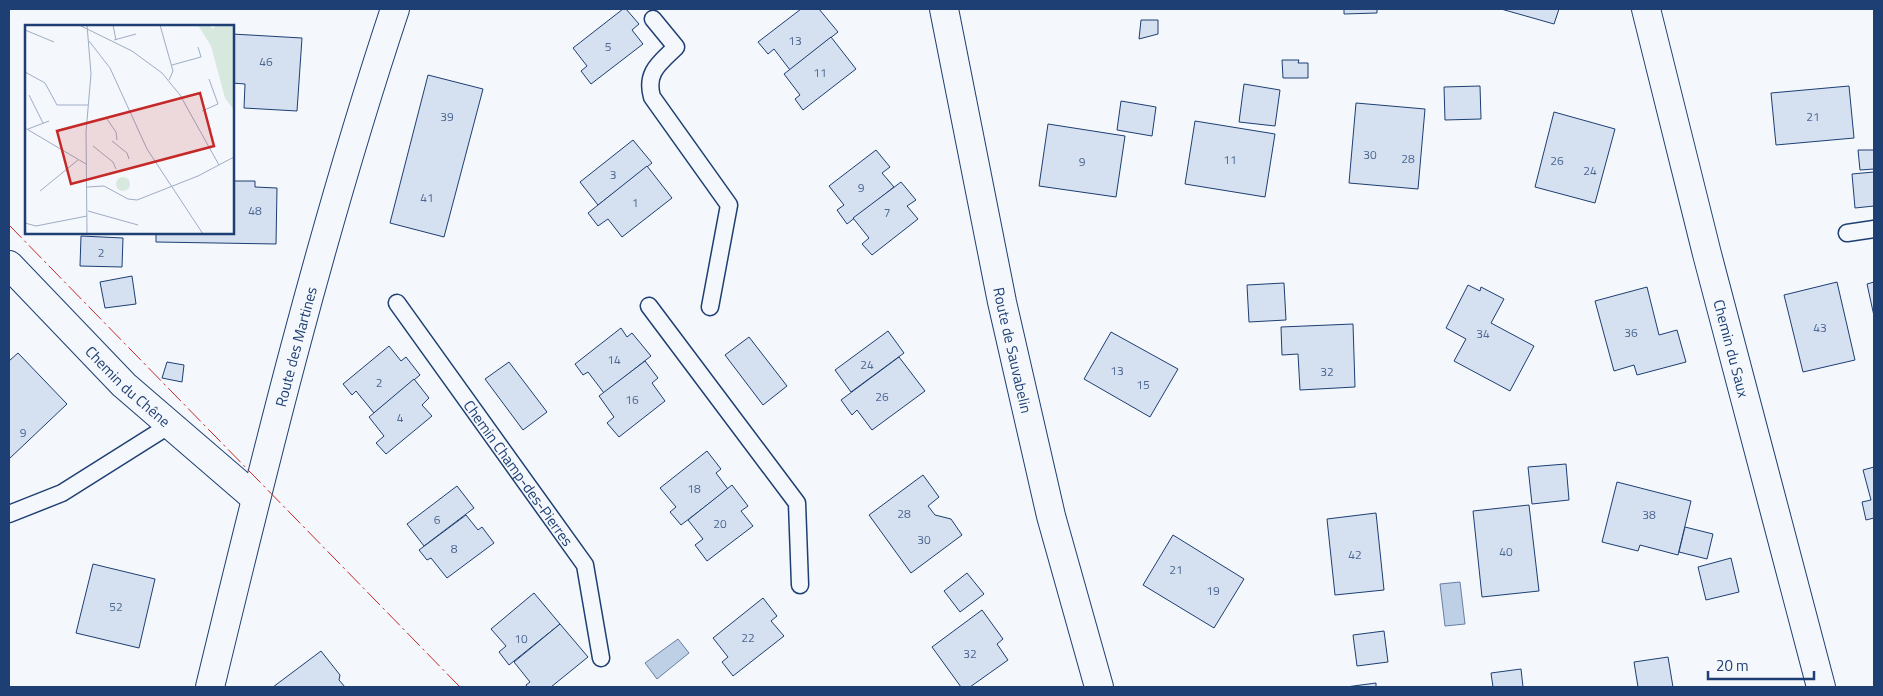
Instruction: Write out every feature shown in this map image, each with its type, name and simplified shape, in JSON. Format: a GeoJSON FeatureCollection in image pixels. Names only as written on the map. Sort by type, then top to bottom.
{"type":"FeatureCollection","features":[{"type":"Feature","properties":{"kind":"street","name":"Route des Martines"},"geometry":{"type":"LineString","coordinates":[[210,687],[256,498],[305,310],[357,125],[395,9]]}},
{"type":"Feature","properties":{"kind":"street","name":"Route de Sauvabelin"},"geometry":{"type":"LineString","coordinates":[[944,9],[1002,302],[1051,516],[1099,687]]}},
{"type":"Feature","properties":{"kind":"street","name":"Chemin du Saux"},"geometry":{"type":"LineString","coordinates":[[1646,9],[1707,254],[1821,687]]}},
{"type":"Feature","properties":{"kind":"street","name":"Chemin du Chêne"},"geometry":{"type":"LineString","coordinates":[[9,265],[124,385],[256,498]]}},
{"type":"Feature","properties":{"kind":"lane"},"geometry":{"type":"LineString","coordinates":[[653,19],[676,47],[654,71],[649,80],[652,97],[729,205],[710,307]]}},
{"type":"Feature","properties":{"kind":"lane"},"geometry":{"type":"LineString","coordinates":[[1848,233],[1874,230]]}},
{"type":"Feature","properties":{"kind":"lane","name":"Chemin Champ-des-Pierres"},"geometry":{"type":"LineString","coordinates":[[398,303],[584,565],[601,658]]}},
{"type":"Feature","properties":{"kind":"lane"},"geometry":{"type":"LineString","coordinates":[[650,306],[797,503],[800,585]]}},
{"type":"Feature","properties":{"kind":"lane"},"geometry":{"type":"LineString","coordinates":[[9,514],[62,492],[170,426]]}},
{"type":"Feature","properties":{"kind":"water"},"geometry":{"type":"Polygon","coordinates":[[[1460,582],[1465,624],[1445,626],[1440,584],[1460,582]]]}},
{"type":"Feature","properties":{"kind":"water"},"geometry":{"type":"Polygon","coordinates":[[[678,639],[689,653],[657,679],[645,663],[678,639]]]}},
{"type":"Feature","properties":{"kind":"building"},"geometry":{"type":"Polygon","coordinates":[[[623,9],[626,9],[639,24],[632,30],[643,44],[591,84],[581,71],[587,66],[573,48],[623,9]]]}},
{"type":"Feature","properties":{"kind":"building"},"geometry":{"type":"Polygon","coordinates":[[[801,9],[819,9],[838,32],[790,70],[774,49],[768,54],[758,42],[801,9]]]}},
{"type":"Feature","properties":{"kind":"building"},"geometry":{"type":"Polygon","coordinates":[[[1344,9],[1377,9],[1377,13],[1344,14],[1344,9]]]}},
{"type":"Feature","properties":{"kind":"building"},"geometry":{"type":"Polygon","coordinates":[[[1501,9],[1559,9],[1554,24],[1501,9]]]}},
{"type":"Feature","properties":{"kind":"building"},"geometry":{"type":"Polygon","coordinates":[[[1141,20],[1158,20],[1158,34],[1139,39],[1141,20]]]}},
{"type":"Feature","properties":{"kind":"building"},"geometry":{"type":"Polygon","coordinates":[[[234,34],[302,38],[297,111],[244,108],[245,84],[234,83],[234,34]]]}},
{"type":"Feature","properties":{"kind":"building"},"geometry":{"type":"Polygon","coordinates":[[[831,37],[856,69],[803,110],[795,99],[800,95],[784,74],[831,37]]]}},
{"type":"Feature","properties":{"kind":"building"},"geometry":{"type":"Polygon","coordinates":[[[1282,60],[1299,60],[1298,63],[1308,63],[1308,78],[1283,78],[1282,60]]]}},
{"type":"Feature","properties":{"kind":"building"},"geometry":{"type":"Polygon","coordinates":[[[428,75],[483,89],[444,237],[390,223],[428,75]]]}},
{"type":"Feature","properties":{"kind":"building"},"geometry":{"type":"Polygon","coordinates":[[[1244,84],[1280,90],[1275,126],[1239,122],[1244,84]]]}},
{"type":"Feature","properties":{"kind":"building"},"geometry":{"type":"Polygon","coordinates":[[[1480,86],[1481,119],[1445,120],[1444,87],[1480,86]]]}},
{"type":"Feature","properties":{"kind":"building"},"geometry":{"type":"Polygon","coordinates":[[[1849,86],[1854,138],[1776,145],[1771,93],[1849,86]]]}},
{"type":"Feature","properties":{"kind":"building"},"geometry":{"type":"Polygon","coordinates":[[[1121,101],[1156,107],[1152,136],[1117,130],[1121,101]]]}},
{"type":"Feature","properties":{"kind":"building"},"geometry":{"type":"Polygon","coordinates":[[[1356,103],[1425,109],[1418,189],[1349,183],[1356,103]]]}},
{"type":"Feature","properties":{"kind":"building"},"geometry":{"type":"Polygon","coordinates":[[[1554,112],[1615,129],[1595,203],[1535,187],[1554,112]]]}},
{"type":"Feature","properties":{"kind":"building"},"geometry":{"type":"Polygon","coordinates":[[[1195,121],[1275,134],[1265,197],[1185,184],[1195,121]]]}},
{"type":"Feature","properties":{"kind":"building"},"geometry":{"type":"Polygon","coordinates":[[[1048,124],[1125,136],[1116,197],[1039,186],[1048,124]]]}},
{"type":"Feature","properties":{"kind":"building"},"geometry":{"type":"Polygon","coordinates":[[[633,140],[652,163],[598,205],[580,182],[633,140]]]}},
{"type":"Feature","properties":{"kind":"building"},"geometry":{"type":"Polygon","coordinates":[[[876,150],[890,167],[882,173],[894,187],[847,224],[837,210],[844,205],[829,186],[876,150]]]}},
{"type":"Feature","properties":{"kind":"building"},"geometry":{"type":"Polygon","coordinates":[[[1858,150],[1874,150],[1874,169],[1860,170],[1858,150]]]}},
{"type":"Feature","properties":{"kind":"building"},"geometry":{"type":"Polygon","coordinates":[[[647,166],[672,198],[622,237],[608,219],[598,226],[588,213],[647,166]]]}},
{"type":"Feature","properties":{"kind":"building"},"geometry":{"type":"Polygon","coordinates":[[[1874,172],[1874,206],[1855,208],[1852,174],[1874,172]]]}},
{"type":"Feature","properties":{"kind":"building"},"geometry":{"type":"Polygon","coordinates":[[[234,181],[255,181],[255,187],[277,188],[276,244],[156,242],[156,234],[234,234],[234,181]]]}},
{"type":"Feature","properties":{"kind":"building"},"geometry":{"type":"Polygon","coordinates":[[[901,182],[916,200],[907,206],[918,219],[872,255],[862,244],[869,238],[853,218],[901,182]]]}},
{"type":"Feature","properties":{"kind":"building"},"geometry":{"type":"Polygon","coordinates":[[[81,236],[123,238],[122,267],[80,266],[81,236]]]}},
{"type":"Feature","properties":{"kind":"building"},"geometry":{"type":"Polygon","coordinates":[[[132,276],[136,304],[105,308],[100,282],[132,276]]]}},
{"type":"Feature","properties":{"kind":"building"},"geometry":{"type":"Polygon","coordinates":[[[1837,282],[1855,360],[1803,372],[1784,295],[1837,282]]]}},
{"type":"Feature","properties":{"kind":"building"},"geometry":{"type":"Polygon","coordinates":[[[1874,282],[1874,316],[1867,284],[1874,282]]]}},
{"type":"Feature","properties":{"kind":"building"},"geometry":{"type":"Polygon","coordinates":[[[1284,283],[1286,320],[1249,322],[1247,285],[1284,283]]]}},
{"type":"Feature","properties":{"kind":"building"},"geometry":{"type":"Polygon","coordinates":[[[1468,285],[1480,291],[1481,287],[1504,299],[1491,323],[1534,346],[1510,391],[1454,361],[1466,339],[1446,328],[1468,285]]]}},
{"type":"Feature","properties":{"kind":"building"},"geometry":{"type":"Polygon","coordinates":[[[1647,287],[1659,335],[1677,330],[1686,362],[1637,375],[1634,365],[1614,371],[1595,301],[1647,287]]]}},
{"type":"Feature","properties":{"kind":"building"},"geometry":{"type":"Polygon","coordinates":[[[1353,324],[1355,387],[1300,390],[1298,354],[1282,355],[1281,327],[1353,324]]]}},
{"type":"Feature","properties":{"kind":"building"},"geometry":{"type":"Polygon","coordinates":[[[621,328],[627,337],[632,333],[651,356],[604,393],[588,372],[583,375],[575,364],[621,328]]]}},
{"type":"Feature","properties":{"kind":"building"},"geometry":{"type":"Polygon","coordinates":[[[888,331],[904,353],[851,392],[835,370],[888,331]]]}},
{"type":"Feature","properties":{"kind":"building"},"geometry":{"type":"Polygon","coordinates":[[[1111,332],[1178,369],[1150,417],[1084,379],[1111,332]]]}},
{"type":"Feature","properties":{"kind":"building"},"geometry":{"type":"Polygon","coordinates":[[[749,337],[787,386],[763,405],[725,355],[749,337]]]}},
{"type":"Feature","properties":{"kind":"building"},"geometry":{"type":"Polygon","coordinates":[[[389,346],[401,361],[406,357],[420,375],[374,413],[356,391],[352,395],[343,384],[389,346]]]}},
{"type":"Feature","properties":{"kind":"building"},"geometry":{"type":"Polygon","coordinates":[[[18,353],[67,404],[9,459],[9,361],[18,353]]]}},
{"type":"Feature","properties":{"kind":"building"},"geometry":{"type":"Polygon","coordinates":[[[899,357],[925,391],[872,430],[857,410],[852,415],[841,400],[899,357]]]}},
{"type":"Feature","properties":{"kind":"building"},"geometry":{"type":"Polygon","coordinates":[[[645,361],[658,378],[652,383],[665,401],[619,437],[607,423],[614,417],[599,396],[645,361]]]}},
{"type":"Feature","properties":{"kind":"building"},"geometry":{"type":"Polygon","coordinates":[[[167,362],[184,365],[182,382],[162,378],[167,362]]]}},
{"type":"Feature","properties":{"kind":"building"},"geometry":{"type":"Polygon","coordinates":[[[509,362],[547,412],[523,430],[485,379],[509,362]]]}},
{"type":"Feature","properties":{"kind":"building"},"geometry":{"type":"Polygon","coordinates":[[[414,379],[429,398],[422,405],[432,416],[386,454],[376,443],[384,436],[369,417],[414,379]]]}},
{"type":"Feature","properties":{"kind":"building"},"geometry":{"type":"Polygon","coordinates":[[[707,451],[721,469],[716,473],[728,489],[681,525],[670,512],[676,507],[660,488],[707,451]]]}},
{"type":"Feature","properties":{"kind":"building"},"geometry":{"type":"Polygon","coordinates":[[[1566,464],[1569,500],[1532,504],[1528,467],[1566,464]]]}},
{"type":"Feature","properties":{"kind":"building"},"geometry":{"type":"Polygon","coordinates":[[[1874,467],[1874,518],[1866,520],[1862,502],[1871,500],[1863,470],[1874,467]]]}},
{"type":"Feature","properties":{"kind":"building"},"geometry":{"type":"Polygon","coordinates":[[[923,475],[939,497],[928,506],[935,515],[951,519],[962,535],[911,573],[869,515],[923,475]]]}},
{"type":"Feature","properties":{"kind":"building"},"geometry":{"type":"Polygon","coordinates":[[[1617,482],[1691,501],[1678,555],[1640,545],[1638,551],[1602,542],[1617,482]]]}},
{"type":"Feature","properties":{"kind":"building"},"geometry":{"type":"Polygon","coordinates":[[[732,485],[748,506],[741,511],[753,526],[707,561],[695,545],[703,539],[688,520],[732,485]]]}},
{"type":"Feature","properties":{"kind":"building"},"geometry":{"type":"Polygon","coordinates":[[[457,486],[474,508],[424,546],[407,524],[457,486]]]}},
{"type":"Feature","properties":{"kind":"building"},"geometry":{"type":"Polygon","coordinates":[[[1529,505],[1539,591],[1482,597],[1473,511],[1529,505]]]}},
{"type":"Feature","properties":{"kind":"building"},"geometry":{"type":"Polygon","coordinates":[[[1376,513],[1384,590],[1335,595],[1327,519],[1376,513]]]}},
{"type":"Feature","properties":{"kind":"building"},"geometry":{"type":"Polygon","coordinates":[[[466,515],[478,530],[482,527],[494,543],[447,578],[431,558],[427,560],[419,550],[466,515]]]}},
{"type":"Feature","properties":{"kind":"building"},"geometry":{"type":"Polygon","coordinates":[[[1685,527],[1713,534],[1707,559],[1679,552],[1685,527]]]}},
{"type":"Feature","properties":{"kind":"building"},"geometry":{"type":"Polygon","coordinates":[[[1173,535],[1244,579],[1214,628],[1143,585],[1173,535]]]}},
{"type":"Feature","properties":{"kind":"building"},"geometry":{"type":"Polygon","coordinates":[[[1731,558],[1739,592],[1706,600],[1698,567],[1731,558]]]}},
{"type":"Feature","properties":{"kind":"building"},"geometry":{"type":"Polygon","coordinates":[[[93,564],[155,579],[139,648],[76,633],[93,564]]]}},
{"type":"Feature","properties":{"kind":"building"},"geometry":{"type":"Polygon","coordinates":[[[967,573],[984,594],[960,612],[944,591],[967,573]]]}},
{"type":"Feature","properties":{"kind":"building"},"geometry":{"type":"Polygon","coordinates":[[[534,593],[560,624],[509,665],[499,652],[506,646],[491,629],[534,593]]]}},
{"type":"Feature","properties":{"kind":"building"},"geometry":{"type":"Polygon","coordinates":[[[763,598],[777,616],[771,621],[784,636],[733,676],[722,662],[728,657],[713,638],[763,598]]]}},
{"type":"Feature","properties":{"kind":"building"},"geometry":{"type":"Polygon","coordinates":[[[982,610],[1003,639],[997,644],[1008,660],[970,687],[961,687],[932,647],[982,610]]]}},
{"type":"Feature","properties":{"kind":"building"},"geometry":{"type":"Polygon","coordinates":[[[560,624],[588,657],[551,687],[527,687],[526,685],[530,682],[514,662],[560,624]]]}},
{"type":"Feature","properties":{"kind":"building"},"geometry":{"type":"Polygon","coordinates":[[[1384,631],[1388,662],[1357,666],[1353,635],[1384,631]]]}},
{"type":"Feature","properties":{"kind":"building"},"geometry":{"type":"Polygon","coordinates":[[[321,651],[340,675],[339,680],[345,687],[273,687],[321,651]]]}},
{"type":"Feature","properties":{"kind":"building"},"geometry":{"type":"Polygon","coordinates":[[[1668,657],[1673,687],[1638,687],[1634,662],[1668,657]]]}},
{"type":"Feature","properties":{"kind":"building"},"geometry":{"type":"Polygon","coordinates":[[[1521,669],[1523,687],[1493,687],[1491,673],[1521,669]]]}},
{"type":"Feature","properties":{"kind":"building"},"geometry":{"type":"Polygon","coordinates":[[[1376,683],[1376,687],[1346,687],[1376,683]]]}},
{"type":"Feature","properties":{"kind":"power"},"geometry":{"type":"LineString","coordinates":[[9,225],[460,687]]}}]}
